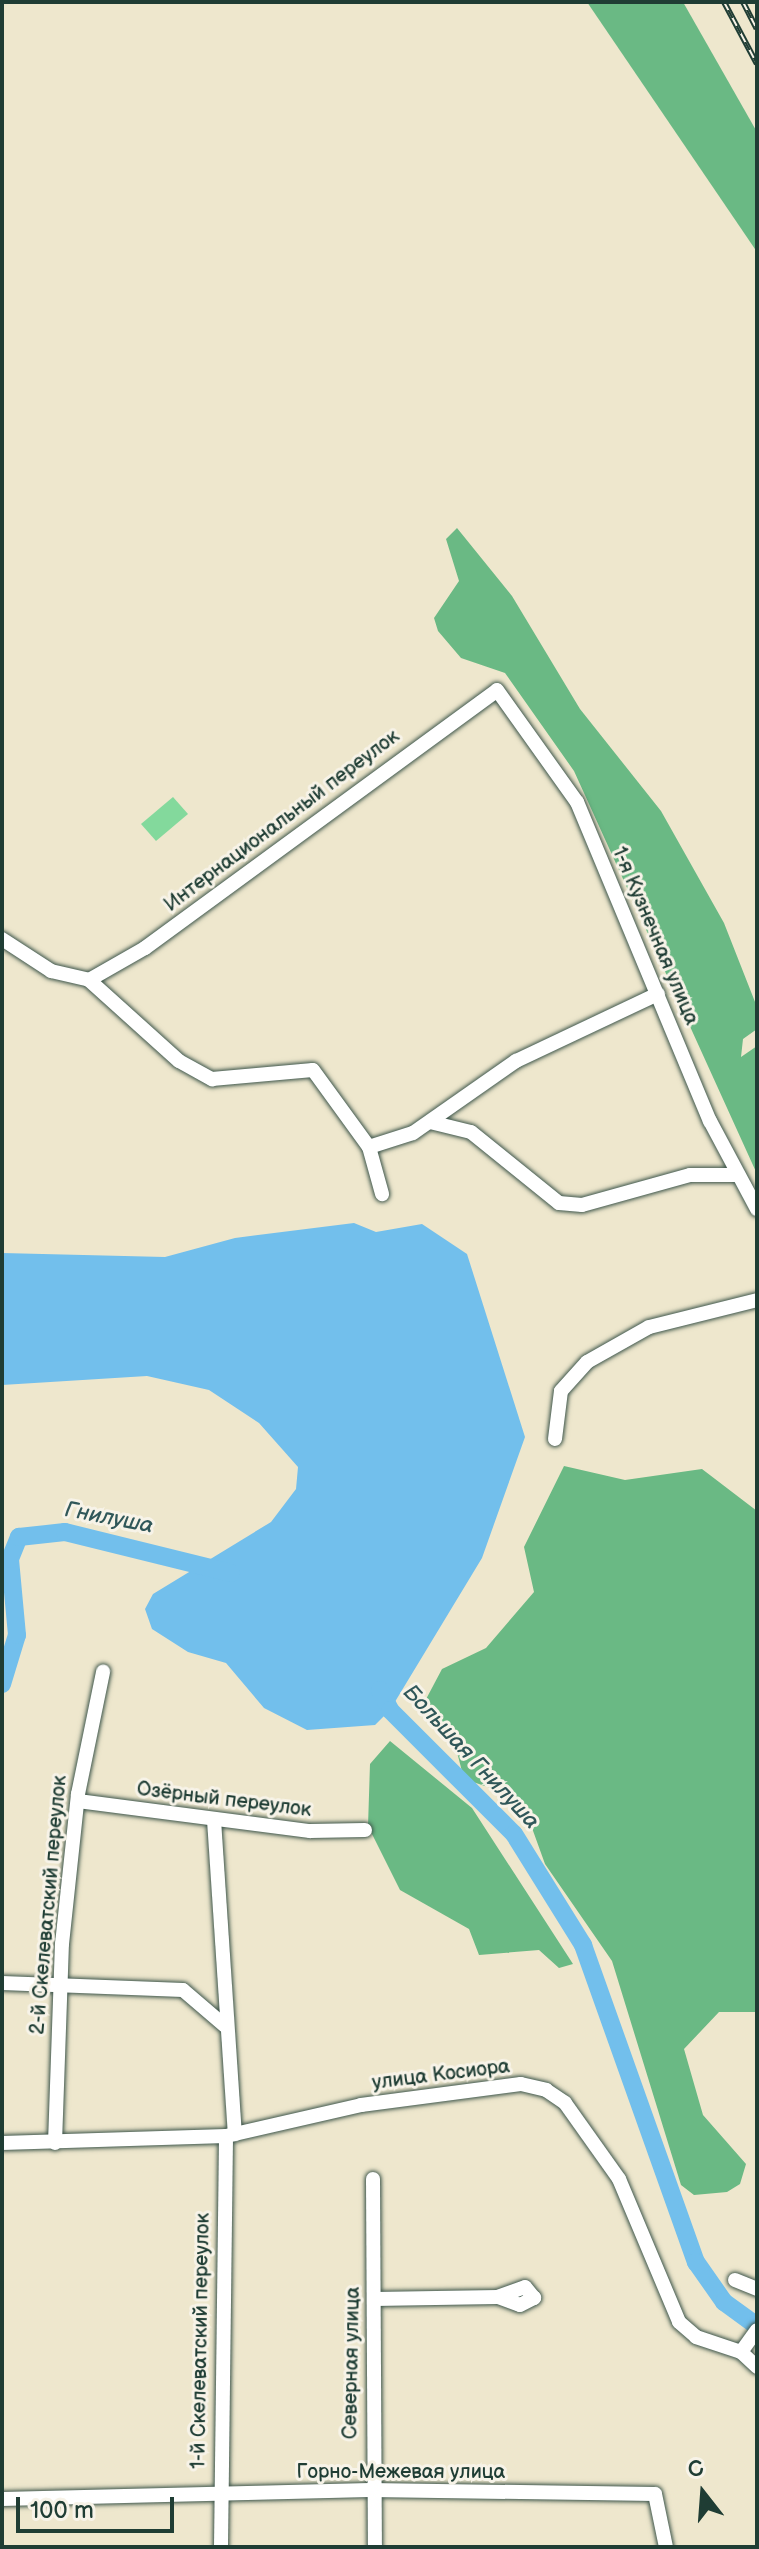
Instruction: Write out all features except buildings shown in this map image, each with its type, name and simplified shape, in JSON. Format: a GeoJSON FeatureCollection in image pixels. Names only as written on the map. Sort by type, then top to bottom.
{"type":"FeatureCollection","features":[{"type":"Feature","properties":{"kind":"street","name":"Интернациональный переулок"},"geometry":{"type":"LineString","coordinates":[[89,980],[156,940],[497,690]]}},
{"type":"Feature","properties":{"kind":"street","name":"1-я Кузнечная улица"},"geometry":{"type":"LineString","coordinates":[[497,690],[570,790],[735,1175],[757,1209]]}},
{"type":"Feature","properties":{"kind":"street"},"geometry":{"type":"LineString","coordinates":[[2,939],[51,971],[89,980],[179,1061],[212,1079],[313,1070],[369,1147],[382,1194]]}},
{"type":"Feature","properties":{"kind":"street"},"geometry":{"type":"LineString","coordinates":[[369,1147],[430,1122],[516,1061],[658,994]]}},
{"type":"Feature","properties":{"kind":"street"},"geometry":{"type":"LineString","coordinates":[[430,1122],[471,1132],[544,1195],[568,1205],[690,1175],[735,1175]]}},
{"type":"Feature","properties":{"kind":"street"},"geometry":{"type":"LineString","coordinates":[[555,1439],[561,1391],[587,1362],[649,1327],[757,1300]]}},
{"type":"Feature","properties":{"kind":"street","name":"2-й Скелеватский переулок"},"geometry":{"type":"LineString","coordinates":[[55,2143],[59,1982],[78,1801],[103,1672]]}},
{"type":"Feature","properties":{"kind":"street","name":"Озёрный переулок"},"geometry":{"type":"LineString","coordinates":[[78,1801],[214,1820],[365,1830]]}},
{"type":"Feature","properties":{"kind":"street","name":"1-й Скелеватский переулок"},"geometry":{"type":"LineString","coordinates":[[214,1820],[230,2135],[218,2493],[221,2547]]}},
{"type":"Feature","properties":{"kind":"street"},"geometry":{"type":"LineString","coordinates":[[2,1983],[59,1982],[183,1990],[225,2026]]}},
{"type":"Feature","properties":{"kind":"street","name":"улица Косиора"},"geometry":{"type":"LineString","coordinates":[[2,2143],[230,2135],[361,2105],[521,2084],[546,2090],[565,2103],[619,2179],[679,2322],[696,2337],[741,2352]]}},
{"type":"Feature","properties":{"kind":"street","name":"Северная улица"},"geometry":{"type":"LineString","coordinates":[[373,2179],[370,2490],[375,2547]]}},
{"type":"Feature","properties":{"kind":"street"},"geometry":{"type":"LineString","coordinates":[[735,2280],[757,2289]]}},
{"type":"Feature","properties":{"kind":"street"},"geometry":{"type":"LineString","coordinates":[[374,2299],[498,2297]]}},
{"type":"Feature","properties":{"kind":"street"},"geometry":{"type":"LineString","coordinates":[[757,2330],[741,2352],[757,2367]]}},
{"type":"Feature","properties":{"kind":"street","name":"Горно-Межевая улица"},"geometry":{"type":"LineString","coordinates":[[2,2499],[370,2490],[655,2494],[666,2547]]}},
{"type":"Feature","properties":{"kind":"green space"},"geometry":{"type":"Polygon","coordinates":[[[587,2],[683,2],[757,132],[757,252],[587,2]]]}},
{"type":"Feature","properties":{"kind":"green space"},"geometry":{"type":"Polygon","coordinates":[[[457,528],[512,596],[580,709],[661,811],[724,923],[757,1007],[757,1029],[743,1039],[741,1057],[757,1046],[757,1174],[574,771],[505,673],[461,658],[438,631],[434,618],[459,581],[446,539],[457,528]]]}},
{"type":"Feature","properties":{"kind":"green space"},"geometry":{"type":"Polygon","coordinates":[[[173,797],[188,814],[156,841],[141,824],[173,797]]]}},
{"type":"Feature","properties":{"kind":"green space"},"geometry":{"type":"Polygon","coordinates":[[[564,1466],[625,1480],[702,1469],[757,1511],[757,2012],[719,2012],[684,2049],[703,2115],[746,2164],[740,2184],[727,2192],[694,2195],[681,2185],[612,1961],[545,1864],[532,1828],[506,1793],[464,1779],[452,1733],[424,1703],[442,1669],[486,1648],[534,1592],[524,1547],[564,1466]]]}},
{"type":"Feature","properties":{"kind":"green space"},"geometry":{"type":"Polygon","coordinates":[[[390,1741],[472,1808],[573,1964],[559,1968],[539,1950],[479,1955],[469,1929],[400,1890],[368,1826],[370,1764],[390,1741]]]}},
{"type":"Feature","properties":{"kind":"water"},"geometry":{"type":"Polygon","coordinates":[[[354,1223],[376,1232],[422,1224],[467,1254],[525,1437],[482,1558],[390,1710],[375,1725],[307,1730],[264,1708],[226,1663],[188,1652],[152,1629],[145,1609],[153,1594],[271,1522],[296,1489],[298,1467],[259,1423],[209,1390],[147,1376],[2,1385],[2,1253],[165,1257],[235,1238],[354,1223]]]}},
{"type":"Feature","properties":{"kind":"waterway","name":"Гнилуша"},"geometry":{"type":"LineString","coordinates":[[2,1684],[17,1635],[10,1559],[19,1537],[65,1532],[231,1573]]}},
{"type":"Feature","properties":{"kind":"waterway","name":"Большая Гнилуша"},"geometry":{"type":"LineString","coordinates":[[380,1690],[390,1710],[514,1834],[583,1945],[696,2262],[724,2302],[757,2326]]}},
{"type":"Feature","properties":{"kind":"railway"},"geometry":{"type":"LineString","coordinates":[[724,2],[757,64]]}},
{"type":"Feature","properties":{"kind":"railway"},"geometry":{"type":"LineString","coordinates":[[743,2],[757,29]]}}]}
